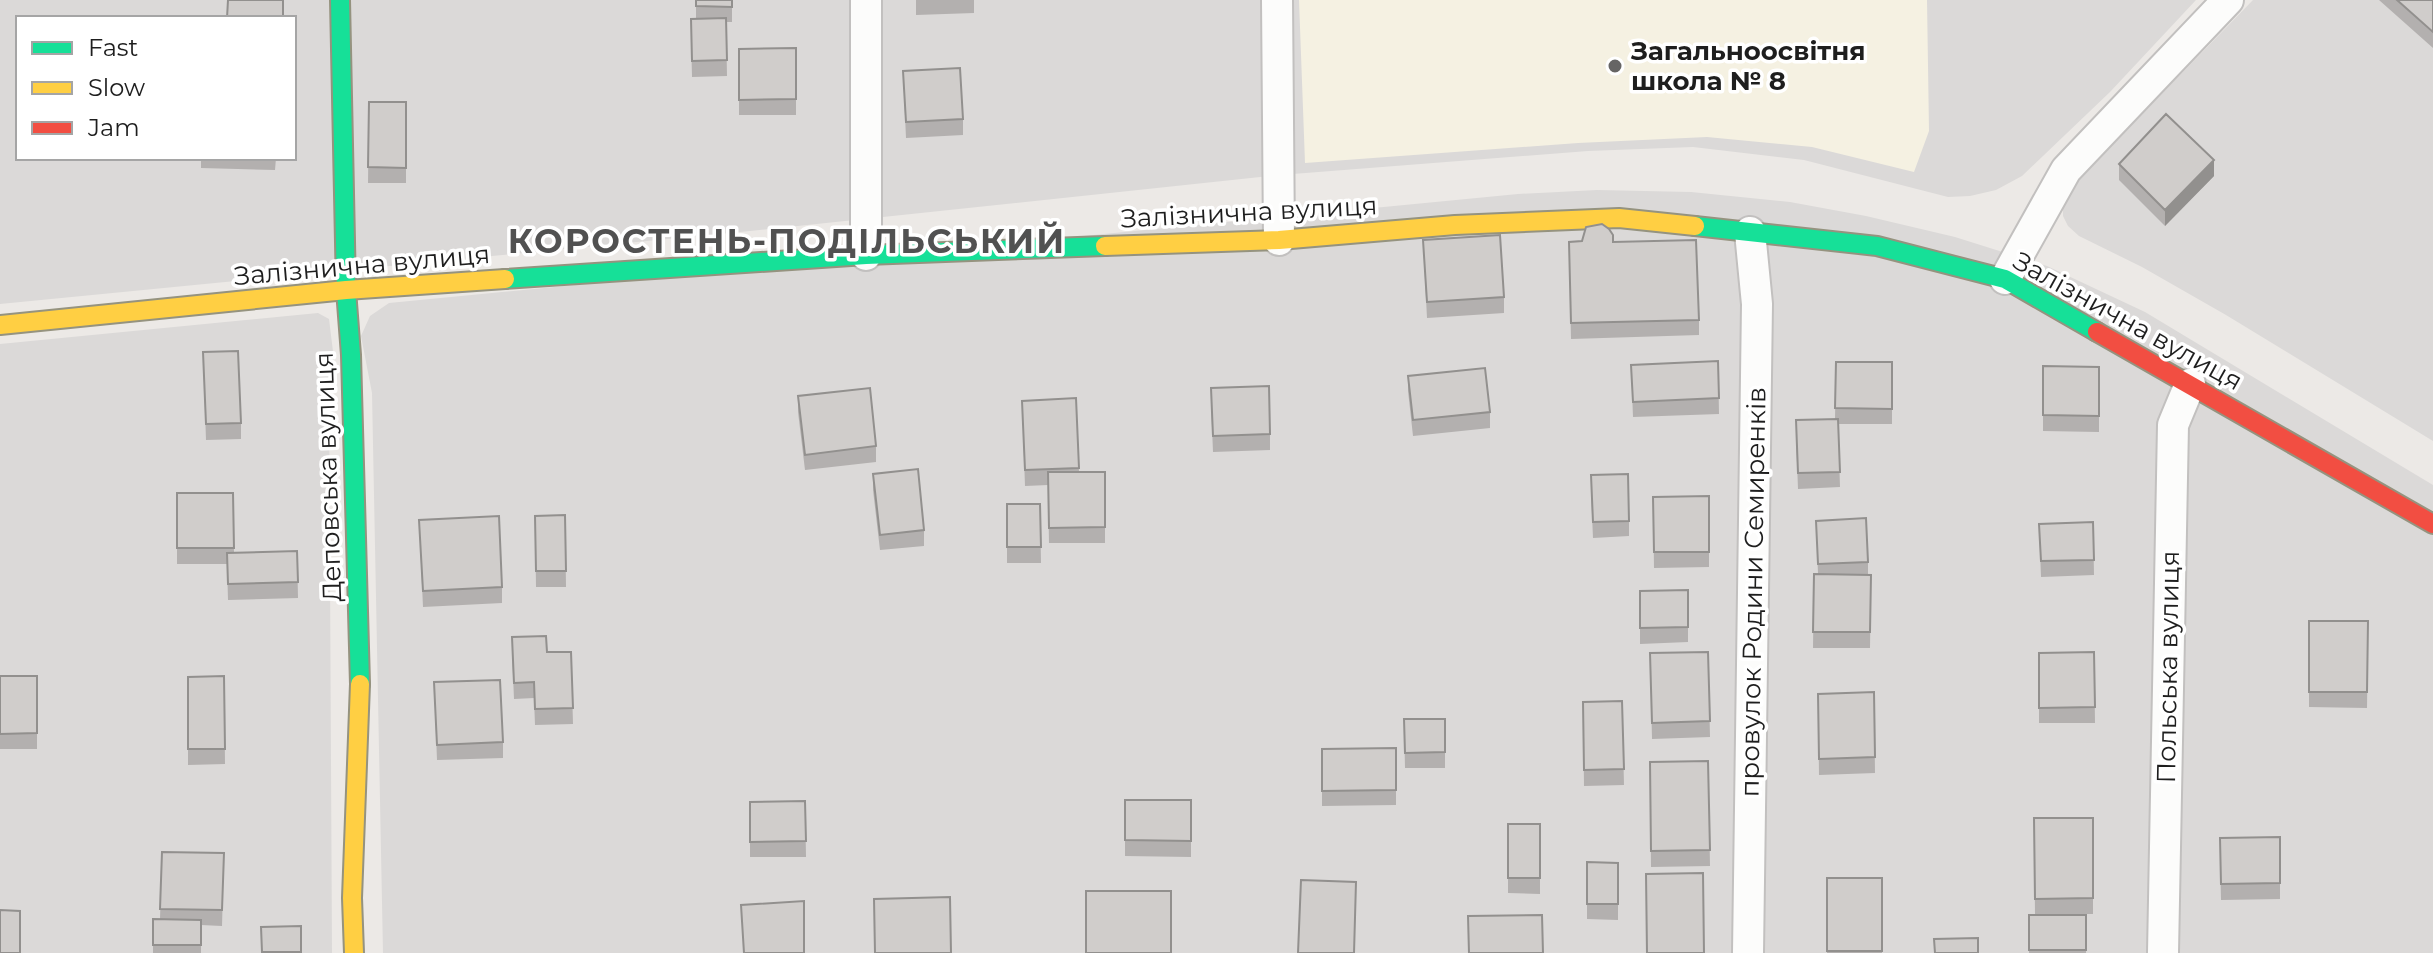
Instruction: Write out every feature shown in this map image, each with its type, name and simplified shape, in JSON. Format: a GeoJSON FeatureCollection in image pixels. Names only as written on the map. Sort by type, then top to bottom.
{"type":"FeatureCollection","features":[{"type":"Feature","properties":{"kind":"street","name":"Деповська вулиця"},"geometry":{"type":"LineString","coordinates":[[340,0],[346,290],[351,355],[361,666],[352,898],[354,953]]}},
{"type":"Feature","properties":{"kind":"street"},"geometry":{"type":"LineString","coordinates":[[866,0],[866,255]]}},
{"type":"Feature","properties":{"kind":"street"},"geometry":{"type":"LineString","coordinates":[[1277,0],[1279,240]]}},
{"type":"Feature","properties":{"kind":"street"},"geometry":{"type":"LineString","coordinates":[[2005,279],[2066,170],[2228,0]]}},
{"type":"Feature","properties":{"kind":"street","name":"Залізнична вулиця"},"geometry":{"type":"LineString","coordinates":[[0,325],[346,290],[866,255],[1279,240],[1455,225],[1619,218],[1877,246],[2005,279],[2433,524]]}},
{"type":"Feature","properties":{"kind":"street","name":"провулок Родини Семиренків"},"geometry":{"type":"LineString","coordinates":[[1748,953],[1757,304],[1750,232]]}},
{"type":"Feature","properties":{"kind":"street","name":"Польська вулиця"},"geometry":{"type":"LineString","coordinates":[[2163,953],[2173,425],[2190,384]]}},
{"type":"Feature","properties":{"kind":"shaded area"},"geometry":{"type":"Polygon","coordinates":[[[0,0],[2196,0],[2110,92],[2022,176],[1996,190],[1970,196],[1948,197],[1804,160],[1693,147],[1588,151],[1280,175],[750,231],[0,304],[0,0]]]}},
{"type":"Feature","properties":{"kind":"shaded area","name":"Загальноосвітня школа № 8"},"geometry":{"type":"Polygon","coordinates":[[[1299,0],[1927,0],[1929,131],[1914,172],[1812,147],[1707,137],[1305,163],[1299,0]]]}},
{"type":"Feature","properties":{"kind":"shaded area"},"geometry":{"type":"Polygon","coordinates":[[[2253,0],[2433,0],[2433,441],[2226,315],[2142,267],[2079,236],[2063,216],[2063,200],[2073,185],[2253,0]]]}},
{"type":"Feature","properties":{"kind":"shaded area"},"geometry":{"type":"Polygon","coordinates":[[[1597,190],[1691,192],[1790,202],[1955,237],[2047,266],[2145,312],[2433,485],[2433,953],[383,953],[372,393],[361,336],[370,316],[389,303],[1518,194],[1597,190]]]}},
{"type":"Feature","properties":{"kind":"shaded area"},"geometry":{"type":"Polygon","coordinates":[[[318,313],[329,319],[336,376],[329,380],[332,953],[0,953],[0,344],[318,313]]]}},
{"type":"Feature","properties":{"kind":"building"},"geometry":{"type":"Polygon","coordinates":[[[228,0],[283,0],[283,16],[227,16],[228,0]]]}},
{"type":"Feature","properties":{"kind":"building"},"geometry":{"type":"Polygon","coordinates":[[[696,0],[732,0],[732,7],[696,6],[696,0]]]}},
{"type":"Feature","properties":{"kind":"building"},"geometry":{"type":"Polygon","coordinates":[[[2397,0],[2433,0],[2433,32],[2397,0]]]}},
{"type":"Feature","properties":{"kind":"building"},"geometry":{"type":"Polygon","coordinates":[[[726,18],[727,60],[692,61],[691,19],[726,18]]]}},
{"type":"Feature","properties":{"kind":"building"},"geometry":{"type":"Polygon","coordinates":[[[796,48],[796,99],[739,100],[739,49],[796,48]]]}},
{"type":"Feature","properties":{"kind":"building"},"geometry":{"type":"Polygon","coordinates":[[[960,68],[963,119],[906,122],[903,71],[960,68]]]}},
{"type":"Feature","properties":{"kind":"building"},"geometry":{"type":"Polygon","coordinates":[[[369,102],[406,102],[406,168],[368,167],[369,102]]]}},
{"type":"Feature","properties":{"kind":"building"},"geometry":{"type":"Polygon","coordinates":[[[2166,114],[2214,160],[2165,210],[2119,164],[2166,114]]]}},
{"type":"Feature","properties":{"kind":"building"},"geometry":{"type":"Polygon","coordinates":[[[1602,224],[1613,235],[1613,242],[1696,240],[1699,320],[1571,323],[1569,242],[1582,241],[1586,227],[1602,224]]]}},
{"type":"Feature","properties":{"kind":"building"},"geometry":{"type":"Polygon","coordinates":[[[1500,235],[1504,297],[1427,302],[1423,240],[1500,235]]]}},
{"type":"Feature","properties":{"kind":"building"},"geometry":{"type":"Polygon","coordinates":[[[238,351],[241,423],[206,424],[203,352],[238,351]]]}},
{"type":"Feature","properties":{"kind":"building"},"geometry":{"type":"Polygon","coordinates":[[[1718,361],[1719,398],[1633,402],[1631,365],[1718,361]]]}},
{"type":"Feature","properties":{"kind":"building"},"geometry":{"type":"Polygon","coordinates":[[[1836,362],[1892,362],[1892,409],[1835,408],[1836,362]]]}},
{"type":"Feature","properties":{"kind":"building"},"geometry":{"type":"Polygon","coordinates":[[[2043,366],[2099,367],[2099,416],[2043,415],[2043,366]]]}},
{"type":"Feature","properties":{"kind":"building"},"geometry":{"type":"Polygon","coordinates":[[[1485,368],[1490,412],[1413,420],[1408,376],[1485,368]]]}},
{"type":"Feature","properties":{"kind":"building"},"geometry":{"type":"Polygon","coordinates":[[[1269,386],[1270,434],[1213,436],[1211,388],[1269,386]]]}},
{"type":"Feature","properties":{"kind":"building"},"geometry":{"type":"Polygon","coordinates":[[[870,388],[876,446],[805,455],[798,396],[870,388]]]}},
{"type":"Feature","properties":{"kind":"building"},"geometry":{"type":"Polygon","coordinates":[[[1076,398],[1079,468],[1025,470],[1022,401],[1076,398]]]}},
{"type":"Feature","properties":{"kind":"building"},"geometry":{"type":"Polygon","coordinates":[[[1838,419],[1840,472],[1798,473],[1796,420],[1838,419]]]}},
{"type":"Feature","properties":{"kind":"building"},"geometry":{"type":"Polygon","coordinates":[[[918,469],[924,530],[880,535],[873,474],[918,469]]]}},
{"type":"Feature","properties":{"kind":"building"},"geometry":{"type":"Polygon","coordinates":[[[1048,472],[1105,472],[1105,527],[1049,528],[1048,472]]]}},
{"type":"Feature","properties":{"kind":"building"},"geometry":{"type":"Polygon","coordinates":[[[1628,474],[1629,521],[1593,522],[1591,475],[1628,474]]]}},
{"type":"Feature","properties":{"kind":"building"},"geometry":{"type":"Polygon","coordinates":[[[177,493],[233,493],[234,548],[177,548],[177,493]]]}},
{"type":"Feature","properties":{"kind":"building"},"geometry":{"type":"Polygon","coordinates":[[[1709,496],[1709,552],[1654,552],[1653,497],[1709,496]]]}},
{"type":"Feature","properties":{"kind":"building"},"geometry":{"type":"Polygon","coordinates":[[[1007,504],[1040,504],[1041,547],[1007,547],[1007,504]]]}},
{"type":"Feature","properties":{"kind":"building"},"geometry":{"type":"Polygon","coordinates":[[[565,515],[566,571],[536,571],[535,516],[565,515]]]}},
{"type":"Feature","properties":{"kind":"building"},"geometry":{"type":"Polygon","coordinates":[[[499,516],[502,587],[423,591],[419,520],[499,516]]]}},
{"type":"Feature","properties":{"kind":"building"},"geometry":{"type":"Polygon","coordinates":[[[1866,518],[1868,562],[1818,564],[1816,521],[1866,518]]]}},
{"type":"Feature","properties":{"kind":"building"},"geometry":{"type":"Polygon","coordinates":[[[2093,522],[2094,560],[2041,561],[2039,524],[2093,522]]]}},
{"type":"Feature","properties":{"kind":"building"},"geometry":{"type":"Polygon","coordinates":[[[297,551],[298,582],[228,584],[227,553],[297,551]]]}},
{"type":"Feature","properties":{"kind":"building"},"geometry":{"type":"Polygon","coordinates":[[[1814,574],[1871,575],[1870,632],[1813,632],[1814,574]]]}},
{"type":"Feature","properties":{"kind":"building"},"geometry":{"type":"Polygon","coordinates":[[[1688,590],[1688,627],[1640,628],[1640,591],[1688,590]]]}},
{"type":"Feature","properties":{"kind":"building"},"geometry":{"type":"Polygon","coordinates":[[[2309,621],[2368,621],[2367,692],[2309,692],[2309,621]]]}},
{"type":"Feature","properties":{"kind":"building"},"geometry":{"type":"Polygon","coordinates":[[[546,636],[547,652],[571,652],[573,708],[535,709],[534,682],[514,683],[512,637],[546,636]]]}},
{"type":"Feature","properties":{"kind":"building"},"geometry":{"type":"Polygon","coordinates":[[[1708,652],[1710,721],[1652,723],[1650,653],[1708,652]]]}},
{"type":"Feature","properties":{"kind":"building"},"geometry":{"type":"Polygon","coordinates":[[[2094,652],[2095,707],[2039,708],[2039,653],[2094,652]]]}},
{"type":"Feature","properties":{"kind":"building"},"geometry":{"type":"Polygon","coordinates":[[[0,676],[37,676],[37,733],[0,734],[0,676]]]}},
{"type":"Feature","properties":{"kind":"building"},"geometry":{"type":"Polygon","coordinates":[[[224,676],[225,749],[188,749],[188,677],[224,676]]]}},
{"type":"Feature","properties":{"kind":"building"},"geometry":{"type":"Polygon","coordinates":[[[500,680],[503,742],[437,745],[434,682],[500,680]]]}},
{"type":"Feature","properties":{"kind":"building"},"geometry":{"type":"Polygon","coordinates":[[[1874,692],[1875,757],[1819,759],[1818,694],[1874,692]]]}},
{"type":"Feature","properties":{"kind":"building"},"geometry":{"type":"Polygon","coordinates":[[[1622,701],[1624,769],[1584,770],[1583,702],[1622,701]]]}},
{"type":"Feature","properties":{"kind":"building"},"geometry":{"type":"Polygon","coordinates":[[[1404,719],[1445,719],[1445,752],[1405,753],[1404,719]]]}},
{"type":"Feature","properties":{"kind":"building"},"geometry":{"type":"Polygon","coordinates":[[[1396,748],[1396,790],[1322,791],[1322,749],[1396,748]]]}},
{"type":"Feature","properties":{"kind":"building"},"geometry":{"type":"Polygon","coordinates":[[[1708,761],[1710,850],[1651,851],[1650,762],[1708,761]]]}},
{"type":"Feature","properties":{"kind":"building"},"geometry":{"type":"Polygon","coordinates":[[[1125,800],[1191,800],[1191,841],[1125,840],[1125,800]]]}},
{"type":"Feature","properties":{"kind":"building"},"geometry":{"type":"Polygon","coordinates":[[[805,801],[806,841],[750,842],[750,802],[805,801]]]}},
{"type":"Feature","properties":{"kind":"building"},"geometry":{"type":"Polygon","coordinates":[[[2034,818],[2093,818],[2093,898],[2035,899],[2034,818]]]}},
{"type":"Feature","properties":{"kind":"building"},"geometry":{"type":"Polygon","coordinates":[[[1508,824],[1540,824],[1540,878],[1508,878],[1508,824]]]}},
{"type":"Feature","properties":{"kind":"building"},"geometry":{"type":"Polygon","coordinates":[[[2280,837],[2280,883],[2221,884],[2220,838],[2280,837]]]}},
{"type":"Feature","properties":{"kind":"building"},"geometry":{"type":"Polygon","coordinates":[[[162,852],[224,853],[222,910],[160,909],[162,852]]]}},
{"type":"Feature","properties":{"kind":"building"},"geometry":{"type":"Polygon","coordinates":[[[1587,862],[1618,863],[1618,904],[1587,904],[1587,862]]]}},
{"type":"Feature","properties":{"kind":"building"},"geometry":{"type":"Polygon","coordinates":[[[1703,873],[1704,953],[1647,953],[1646,874],[1703,873]]]}},
{"type":"Feature","properties":{"kind":"building"},"geometry":{"type":"Polygon","coordinates":[[[1827,878],[1882,878],[1882,951],[1827,951],[1827,878]]]}},
{"type":"Feature","properties":{"kind":"building"},"geometry":{"type":"Polygon","coordinates":[[[1301,880],[1356,882],[1354,953],[1298,953],[1301,880]]]}},
{"type":"Feature","properties":{"kind":"building"},"geometry":{"type":"Polygon","coordinates":[[[1086,891],[1171,891],[1171,953],[1086,953],[1086,891]]]}},
{"type":"Feature","properties":{"kind":"building"},"geometry":{"type":"Polygon","coordinates":[[[950,897],[951,953],[875,953],[874,899],[950,897]]]}},
{"type":"Feature","properties":{"kind":"building"},"geometry":{"type":"Polygon","coordinates":[[[804,901],[804,953],[744,953],[741,905],[804,901]]]}},
{"type":"Feature","properties":{"kind":"building"},"geometry":{"type":"Polygon","coordinates":[[[0,910],[20,911],[20,953],[0,953],[0,910]]]}},
{"type":"Feature","properties":{"kind":"building"},"geometry":{"type":"Polygon","coordinates":[[[1542,915],[1543,953],[1469,953],[1468,916],[1542,915]]]}},
{"type":"Feature","properties":{"kind":"building"},"geometry":{"type":"Polygon","coordinates":[[[2029,915],[2086,915],[2086,950],[2029,950],[2029,915]]]}},
{"type":"Feature","properties":{"kind":"building"},"geometry":{"type":"Polygon","coordinates":[[[153,919],[201,920],[201,945],[153,945],[153,919]]]}},
{"type":"Feature","properties":{"kind":"building"},"geometry":{"type":"Polygon","coordinates":[[[301,926],[301,952],[262,952],[261,927],[301,926]]]}},
{"type":"Feature","properties":{"kind":"building"},"geometry":{"type":"Polygon","coordinates":[[[1978,938],[1978,953],[1935,953],[1934,939],[1978,938]]]}},
{"type":"Feature","properties":{"kind":"traffic: fast"},"geometry":{"type":"LineString","coordinates":[[340,0],[346,290],[351,355],[360,684]]}},
{"type":"Feature","properties":{"kind":"traffic: fast"},"geometry":{"type":"LineString","coordinates":[[1695,226],[1877,246],[2005,279],[2097,332]]}},
{"type":"Feature","properties":{"kind":"traffic: fast"},"geometry":{"type":"LineString","coordinates":[[505,279],[866,255],[1105,246]]}},
{"type":"Feature","properties":{"kind":"traffic: slow"},"geometry":{"type":"LineString","coordinates":[[1105,246],[1279,240],[1455,225],[1619,218],[1695,226]]}},
{"type":"Feature","properties":{"kind":"traffic: slow"},"geometry":{"type":"LineString","coordinates":[[0,325],[346,290],[505,279]]}},
{"type":"Feature","properties":{"kind":"traffic: slow"},"geometry":{"type":"LineString","coordinates":[[354,953],[352,898],[360,684]]}},
{"type":"Feature","properties":{"kind":"traffic: jam"},"geometry":{"type":"LineString","coordinates":[[2097,332],[2433,524]]}},
{"type":"Feature","properties":{"kind":"place","name":"Загальноосвітня школа № 8"},"geometry":{"type":"Point","coordinates":[1615,66]}},
{"type":"Feature","properties":{"kind":"district","name":"КОРОСТЕНЬ-ПОДІЛЬСЬКИЙ"},"geometry":{"type":"Point","coordinates":[787,241]}}]}
